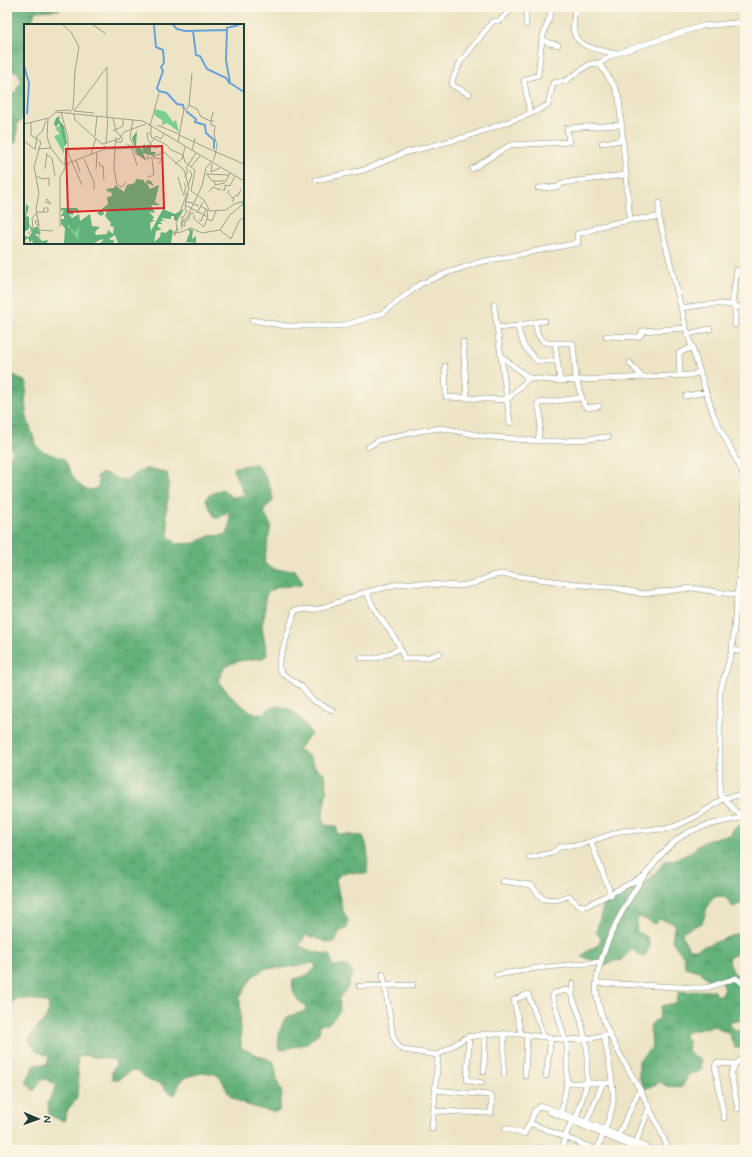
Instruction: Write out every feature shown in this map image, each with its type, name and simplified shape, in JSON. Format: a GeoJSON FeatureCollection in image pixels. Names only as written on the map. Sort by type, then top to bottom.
{"type":"FeatureCollection","features":[{"type":"Feature","properties":{"kind":"street"},"geometry":{"type":"LineString","coordinates":[[469,94],[452,85],[456,69],[492,21],[499,21],[514,7]]}},
{"type":"Feature","properties":{"kind":"street"},"geometry":{"type":"LineString","coordinates":[[524,7],[526,11],[526,25]]}},
{"type":"Feature","properties":{"kind":"street"},"geometry":{"type":"LineString","coordinates":[[530,114],[524,80],[538,75],[542,39],[553,7]]}},
{"type":"Feature","properties":{"kind":"street"},"geometry":{"type":"LineString","coordinates":[[575,7],[574,31],[581,44],[615,54]]}},
{"type":"Feature","properties":{"kind":"street"},"geometry":{"type":"LineString","coordinates":[[740,7],[745,8]]}},
{"type":"Feature","properties":{"kind":"street"},"geometry":{"type":"LineString","coordinates":[[316,180],[364,170],[404,153],[466,137],[530,114],[548,105],[553,83],[566,81],[590,64],[599,63],[615,54],[706,25],[745,22]]}},
{"type":"Feature","properties":{"kind":"street"},"geometry":{"type":"LineString","coordinates":[[542,39],[548,43],[558,45]]}},
{"type":"Feature","properties":{"kind":"street"},"geometry":{"type":"LineString","coordinates":[[599,63],[616,90],[630,220]]}},
{"type":"Feature","properties":{"kind":"street"},"geometry":{"type":"LineString","coordinates":[[472,169],[510,145],[569,142],[567,128],[620,125]]}},
{"type":"Feature","properties":{"kind":"street"},"geometry":{"type":"LineString","coordinates":[[602,143],[622,140]]}},
{"type":"Feature","properties":{"kind":"street"},"geometry":{"type":"LineString","coordinates":[[538,188],[558,187],[562,183],[625,175]]}},
{"type":"Feature","properties":{"kind":"street"},"geometry":{"type":"LineString","coordinates":[[659,203],[659,217],[681,308],[706,392],[714,416],[744,473],[744,536],[732,650],[721,684],[718,704],[721,744],[720,794],[744,817]]}},
{"type":"Feature","properties":{"kind":"street"},"geometry":{"type":"LineString","coordinates":[[252,320],[287,326],[333,327],[346,325],[383,313],[420,284],[447,273],[480,262],[578,244],[576,234],[594,229],[596,227],[630,220],[659,217]]}},
{"type":"Feature","properties":{"kind":"street"},"geometry":{"type":"LineString","coordinates":[[735,325],[734,305],[737,270]]}},
{"type":"Feature","properties":{"kind":"street"},"geometry":{"type":"LineString","coordinates":[[494,304],[510,423]]}},
{"type":"Feature","properties":{"kind":"street"},"geometry":{"type":"LineString","coordinates":[[681,308],[715,304],[734,305],[745,309]]}},
{"type":"Feature","properties":{"kind":"street"},"geometry":{"type":"LineString","coordinates":[[497,328],[545,321]]}},
{"type":"Feature","properties":{"kind":"street"},"geometry":{"type":"LineString","coordinates":[[536,322],[540,338],[547,343],[574,344],[576,379],[581,398],[586,407],[598,406]]}},
{"type":"Feature","properties":{"kind":"street"},"geometry":{"type":"LineString","coordinates":[[517,326],[524,346],[537,361],[557,360]]}},
{"type":"Feature","properties":{"kind":"street"},"geometry":{"type":"LineString","coordinates":[[606,336],[638,337],[641,335],[642,331],[686,328]]}},
{"type":"Feature","properties":{"kind":"street"},"geometry":{"type":"LineString","coordinates":[[688,334],[710,329]]}},
{"type":"Feature","properties":{"kind":"street"},"geometry":{"type":"LineString","coordinates":[[463,342],[468,398]]}},
{"type":"Feature","properties":{"kind":"street"},"geometry":{"type":"LineString","coordinates":[[555,344],[560,381]]}},
{"type":"Feature","properties":{"kind":"street"},"geometry":{"type":"LineString","coordinates":[[680,376],[679,353],[693,347]]}},
{"type":"Feature","properties":{"kind":"street"},"geometry":{"type":"LineString","coordinates":[[501,356],[529,378],[560,381],[641,376],[680,376],[700,372]]}},
{"type":"Feature","properties":{"kind":"street"},"geometry":{"type":"LineString","coordinates":[[630,363],[641,376]]}},
{"type":"Feature","properties":{"kind":"street"},"geometry":{"type":"LineString","coordinates":[[445,366],[446,397],[507,400],[529,378]]}},
{"type":"Feature","properties":{"kind":"street"},"geometry":{"type":"LineString","coordinates":[[686,396],[706,392]]}},
{"type":"Feature","properties":{"kind":"street"},"geometry":{"type":"LineString","coordinates":[[538,441],[541,419],[538,403],[581,398]]}},
{"type":"Feature","properties":{"kind":"street"},"geometry":{"type":"LineString","coordinates":[[368,447],[379,440],[419,431],[442,428],[482,436],[538,441],[566,441],[608,437]]}},
{"type":"Feature","properties":{"kind":"street"},"geometry":{"type":"LineString","coordinates":[[332,710],[312,700],[302,687],[281,670],[279,662],[295,610],[319,609],[367,592],[398,584],[411,583],[460,586],[475,584],[491,576],[501,574],[591,586],[612,587],[643,594],[692,588],[745,596]]}},
{"type":"Feature","properties":{"kind":"street"},"geometry":{"type":"LineString","coordinates":[[367,592],[393,633],[405,659],[440,653]]}},
{"type":"Feature","properties":{"kind":"street"},"geometry":{"type":"LineString","coordinates":[[361,658],[376,658],[400,649]]}},
{"type":"Feature","properties":{"kind":"street"},"geometry":{"type":"LineString","coordinates":[[732,650],[745,652]]}},
{"type":"Feature","properties":{"kind":"street"},"geometry":{"type":"LineString","coordinates":[[529,858],[552,853],[561,846],[570,847],[591,842],[622,831],[665,829],[676,826],[699,815],[724,798],[745,794]]}},
{"type":"Feature","properties":{"kind":"street"},"geometry":{"type":"LineString","coordinates":[[530,1123],[597,1150],[613,1103],[606,1034],[598,1002],[596,983],[601,962],[621,912],[644,876],[665,850],[682,836],[703,826],[744,817]]}},
{"type":"Feature","properties":{"kind":"street"},"geometry":{"type":"LineString","coordinates":[[591,842],[611,895]]}},
{"type":"Feature","properties":{"kind":"street"},"geometry":{"type":"LineString","coordinates":[[502,881],[531,885],[544,900],[557,900],[570,896],[578,905],[589,906],[644,876]]}},
{"type":"Feature","properties":{"kind":"street"},"geometry":{"type":"LineString","coordinates":[[497,975],[537,968],[601,962]]}},
{"type":"Feature","properties":{"kind":"street"},"geometry":{"type":"LineString","coordinates":[[383,974],[391,1029],[398,1046],[406,1050],[438,1055],[469,1036],[485,1034],[527,1034],[567,1040],[606,1034]]}},
{"type":"Feature","properties":{"kind":"street"},"geometry":{"type":"LineString","coordinates":[[596,983],[701,988],[709,987],[736,978],[745,985]]}},
{"type":"Feature","properties":{"kind":"street"},"geometry":{"type":"LineString","coordinates":[[572,996],[574,983]]}},
{"type":"Feature","properties":{"kind":"street"},"geometry":{"type":"LineString","coordinates":[[359,986],[413,985]]}},
{"type":"Feature","properties":{"kind":"street"},"geometry":{"type":"LineString","coordinates":[[561,1113],[567,1083],[567,1040],[552,995],[554,993],[567,990],[572,996],[586,1038],[587,1083],[574,1120],[565,1137],[561,1150]]}},
{"type":"Feature","properties":{"kind":"street"},"geometry":{"type":"LineString","coordinates":[[521,1034],[514,1000],[528,994],[544,1037]]}},
{"type":"Feature","properties":{"kind":"street"},"geometry":{"type":"LineString","coordinates":[[504,1033],[504,1073]]}},
{"type":"Feature","properties":{"kind":"street"},"geometry":{"type":"LineString","coordinates":[[484,1072],[485,1034]]}},
{"type":"Feature","properties":{"kind":"street"},"geometry":{"type":"LineString","coordinates":[[525,1076],[527,1034]]}},
{"type":"Feature","properties":{"kind":"street"},"geometry":{"type":"LineString","coordinates":[[606,1034],[640,1090],[669,1150]]}},
{"type":"Feature","properties":{"kind":"street"},"geometry":{"type":"LineString","coordinates":[[469,1036],[467,1080],[482,1083]]}},
{"type":"Feature","properties":{"kind":"street"},"geometry":{"type":"LineString","coordinates":[[546,1076],[550,1038]]}},
{"type":"Feature","properties":{"kind":"street"},"geometry":{"type":"LineString","coordinates":[[432,1129],[438,1055]]}},
{"type":"Feature","properties":{"kind":"street"},"geometry":{"type":"LineString","coordinates":[[738,1109],[731,1074],[735,1064],[745,1057]]}},
{"type":"Feature","properties":{"kind":"street"},"geometry":{"type":"LineString","coordinates":[[724,1118],[715,1066],[717,1063],[735,1064]]}},
{"type":"Feature","properties":{"kind":"street"},"geometry":{"type":"LineString","coordinates":[[567,1083],[611,1083]]}},
{"type":"Feature","properties":{"kind":"street"},"geometry":{"type":"LineString","coordinates":[[585,1124],[603,1083]]}},
{"type":"Feature","properties":{"kind":"street"},"geometry":{"type":"LineString","coordinates":[[434,1111],[488,1114],[491,1113],[492,1109],[492,1098],[490,1095],[435,1090]]}},
{"type":"Feature","properties":{"kind":"street"},"geometry":{"type":"LineString","coordinates":[[618,1136],[640,1090]]}},
{"type":"Feature","properties":{"kind":"street"},"geometry":{"type":"LineString","coordinates":[[538,1107],[541,1106],[561,1113],[574,1120]]}},
{"type":"Feature","properties":{"kind":"street"},"geometry":{"type":"LineString","coordinates":[[538,1107],[585,1124],[640,1150]]}},
{"type":"Feature","properties":{"kind":"street"},"geometry":{"type":"LineString","coordinates":[[505,1128],[524,1134],[538,1107]]}},
{"type":"Feature","properties":{"kind":"street"},"geometry":{"type":"LineString","coordinates":[[636,1143],[649,1108]]}},
{"type":"Feature","properties":{"kind":"street"},"geometry":{"type":"LineString","coordinates":[[604,1133],[618,1136],[653,1150]]}},
{"type":"Feature","properties":{"kind":"street"},"geometry":{"type":"LineString","coordinates":[[531,1150],[539,1148],[550,1150]]}},
{"type":"Feature","properties":{"kind":"green space"},"geometry":{"type":"Polygon","coordinates":[[[7,7],[60,7],[59,10],[35,11],[31,24],[24,24],[24,119],[18,123],[16,142],[7,150],[7,118],[9,116],[7,97],[16,92],[21,80],[18,72],[7,70],[7,7]]]}},
{"type":"Feature","properties":{"kind":"green space"},"geometry":{"type":"Polygon","coordinates":[[[7,365],[9,372],[27,383],[25,404],[28,421],[36,445],[42,451],[64,459],[80,486],[90,490],[97,488],[99,484],[97,476],[101,474],[108,474],[125,480],[145,469],[167,473],[169,486],[166,515],[168,522],[168,536],[177,544],[195,543],[211,535],[219,536],[227,534],[230,527],[229,514],[225,513],[219,518],[215,518],[206,500],[208,496],[222,489],[232,497],[245,496],[233,470],[235,467],[256,464],[270,486],[273,501],[264,509],[264,513],[271,525],[264,562],[271,568],[295,570],[302,581],[301,585],[279,587],[271,590],[266,595],[262,628],[267,655],[263,658],[235,662],[229,665],[224,669],[219,683],[245,708],[257,714],[263,714],[274,707],[280,707],[286,708],[301,719],[311,734],[298,749],[310,757],[315,767],[325,774],[327,788],[323,813],[324,825],[336,826],[338,834],[363,836],[368,859],[367,874],[345,873],[341,874],[336,880],[342,909],[348,920],[347,928],[339,932],[336,940],[330,943],[306,935],[299,946],[311,951],[330,955],[332,966],[347,966],[353,972],[347,988],[339,998],[340,1011],[328,1024],[320,1024],[319,1033],[307,1043],[282,1050],[278,1048],[280,1029],[284,1020],[292,1015],[301,1013],[306,1009],[306,1005],[299,1001],[293,991],[293,979],[310,973],[316,965],[313,963],[282,968],[266,968],[252,977],[240,997],[241,1048],[274,1062],[277,1080],[282,1094],[279,1111],[275,1112],[258,1108],[237,1100],[228,1093],[221,1079],[213,1073],[196,1074],[181,1080],[175,1095],[168,1092],[160,1083],[148,1081],[140,1073],[130,1071],[120,1079],[112,1079],[112,1071],[116,1064],[115,1060],[83,1055],[77,1060],[79,1087],[76,1100],[68,1109],[64,1121],[49,1115],[48,1102],[57,1085],[45,1079],[41,1080],[34,1091],[26,1082],[35,1064],[47,1065],[49,1056],[36,1051],[29,1040],[35,1030],[45,1019],[49,1009],[48,1003],[30,999],[12,1001],[11,1014],[7,1021],[7,460],[14,451],[7,447],[7,365]]]}},
{"type":"Feature","properties":{"kind":"green space"},"geometry":{"type":"Polygon","coordinates":[[[740,825],[745,825],[745,877],[743,885],[745,887],[745,902],[733,907],[725,897],[715,897],[709,904],[702,923],[683,931],[682,935],[689,949],[697,949],[745,931],[745,953],[743,951],[728,958],[734,974],[745,975],[745,1020],[729,1022],[729,1026],[737,1031],[745,1031],[745,1048],[735,1048],[729,1034],[715,1026],[687,1032],[684,1036],[689,1041],[688,1050],[693,1057],[700,1059],[702,1069],[699,1072],[689,1074],[682,1087],[666,1086],[661,1082],[644,1089],[639,1077],[639,1060],[651,1048],[650,1026],[654,1021],[659,1020],[661,1006],[676,1003],[679,992],[713,990],[718,996],[723,993],[724,989],[720,979],[709,981],[699,971],[685,967],[684,957],[672,941],[675,923],[659,919],[656,924],[640,917],[637,920],[636,931],[647,937],[650,945],[645,956],[640,956],[633,950],[629,951],[622,960],[614,961],[603,966],[593,960],[582,957],[600,942],[601,938],[596,932],[604,904],[615,899],[628,888],[645,883],[660,868],[664,861],[674,860],[709,840],[731,835],[733,829],[740,825]]]}}]}
